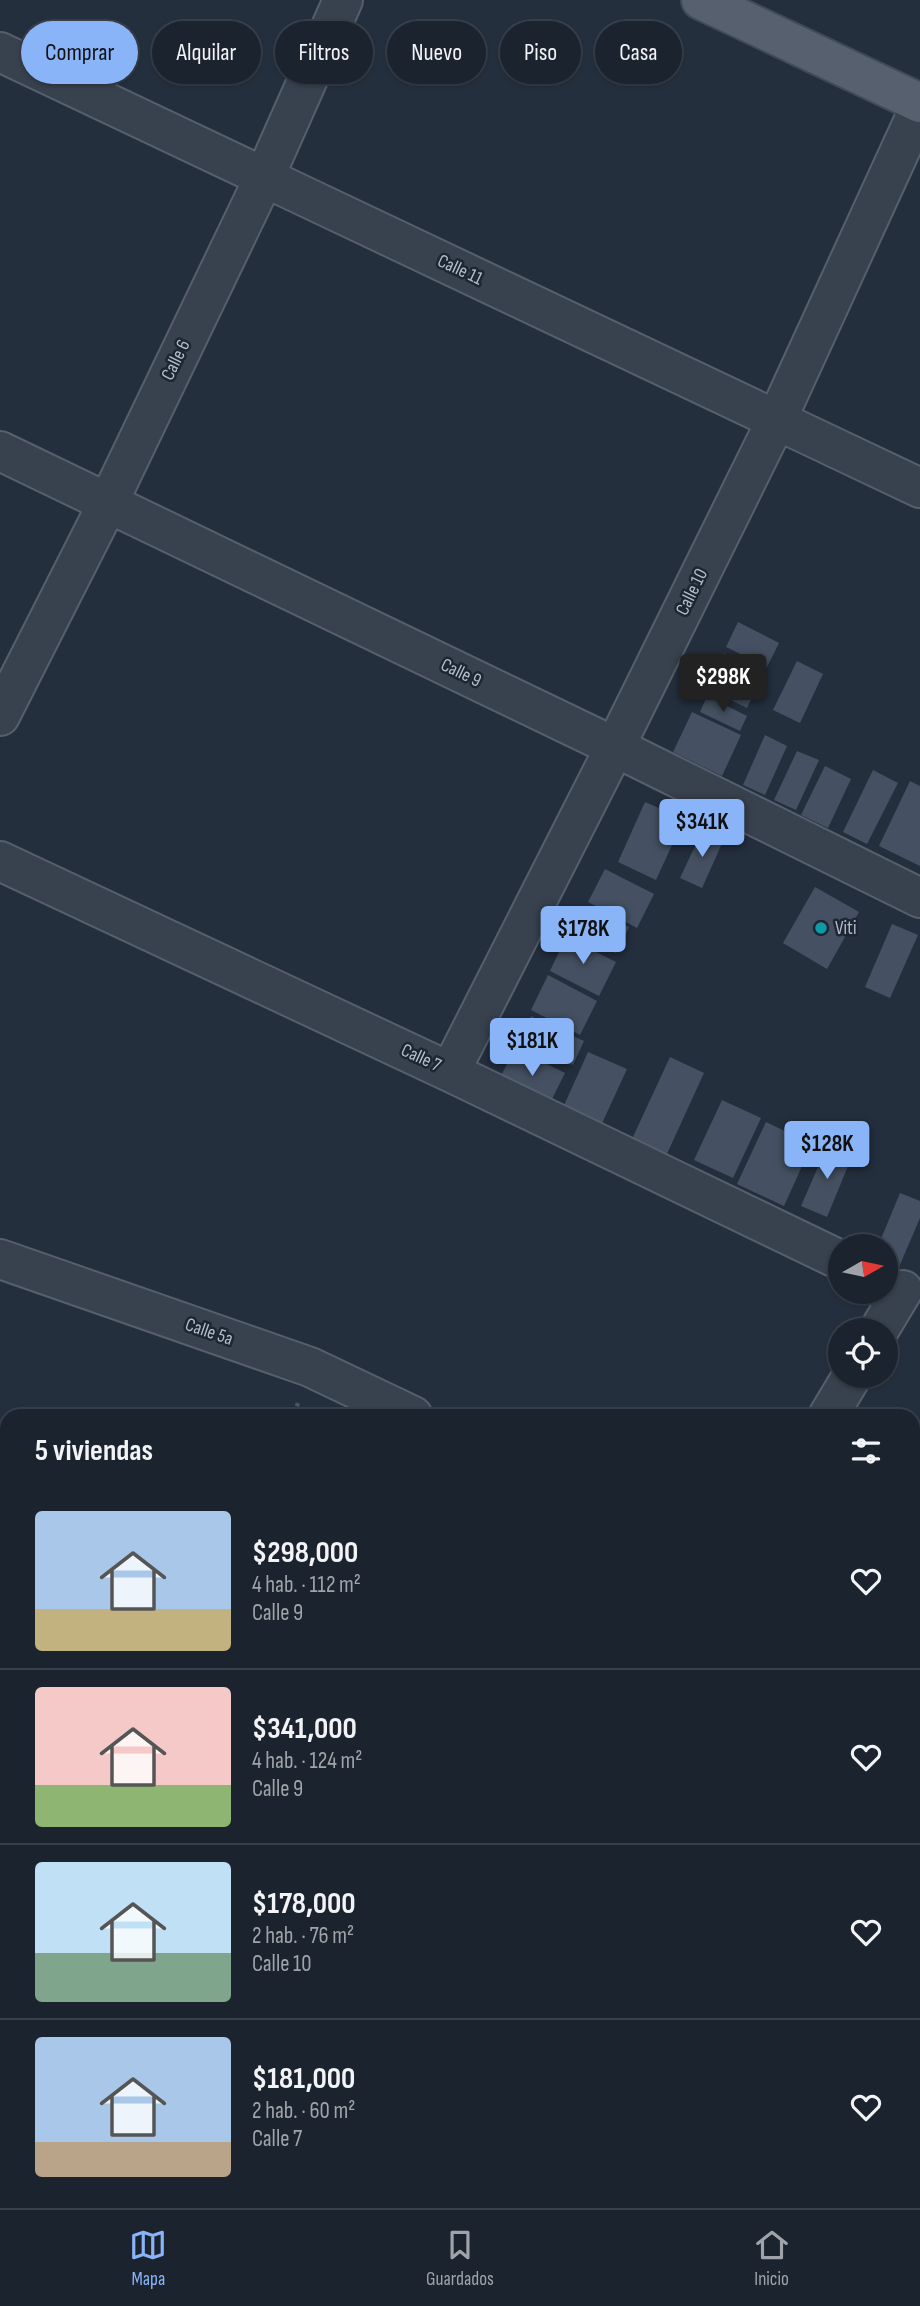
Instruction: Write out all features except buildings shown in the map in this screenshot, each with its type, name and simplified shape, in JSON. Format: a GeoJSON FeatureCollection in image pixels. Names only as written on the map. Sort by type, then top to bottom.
{"type":"FeatureCollection","features":[{"type":"Feature","properties":{"kind":"main road"},"geometry":{"type":"LineString","coordinates":[[701,0],[920,105]]}},
{"type":"Feature","properties":{"kind":"street","name":"Calle 6"},"geometry":{"type":"LineString","coordinates":[[0,716],[108,503],[264,178],[343,0]]}},
{"type":"Feature","properties":{"kind":"street","name":"Calle 11"},"geometry":{"type":"LineString","coordinates":[[0,52],[920,488]]}},
{"type":"Feature","properties":{"kind":"street","name":"Calle 10"},"geometry":{"type":"LineString","coordinates":[[450,1072],[777,419],[920,105]]}},
{"type":"Feature","properties":{"kind":"street","name":"Calle 9"},"geometry":{"type":"LineString","coordinates":[[0,451],[615,747],[920,898]]}},
{"type":"Feature","properties":{"kind":"street","name":"Calle 7"},"geometry":{"type":"LineString","coordinates":[[0,861],[450,1072],[828,1254]]}},
{"type":"Feature","properties":{"kind":"street","name":"Calle 5a"},"geometry":{"type":"LineString","coordinates":[[0,1259],[310,1367],[398,1409]]}},
{"type":"Feature","properties":{"kind":"street"},"geometry":{"type":"LineString","coordinates":[[886,1318],[903,1290]]}},
{"type":"Feature","properties":{"kind":"street"},"geometry":{"type":"LineString","coordinates":[[832,1409],[845,1388]]}},
{"type":"Feature","properties":{"kind":"place","name":"Viti"},"geometry":{"type":"Point","coordinates":[821,928]}}]}
